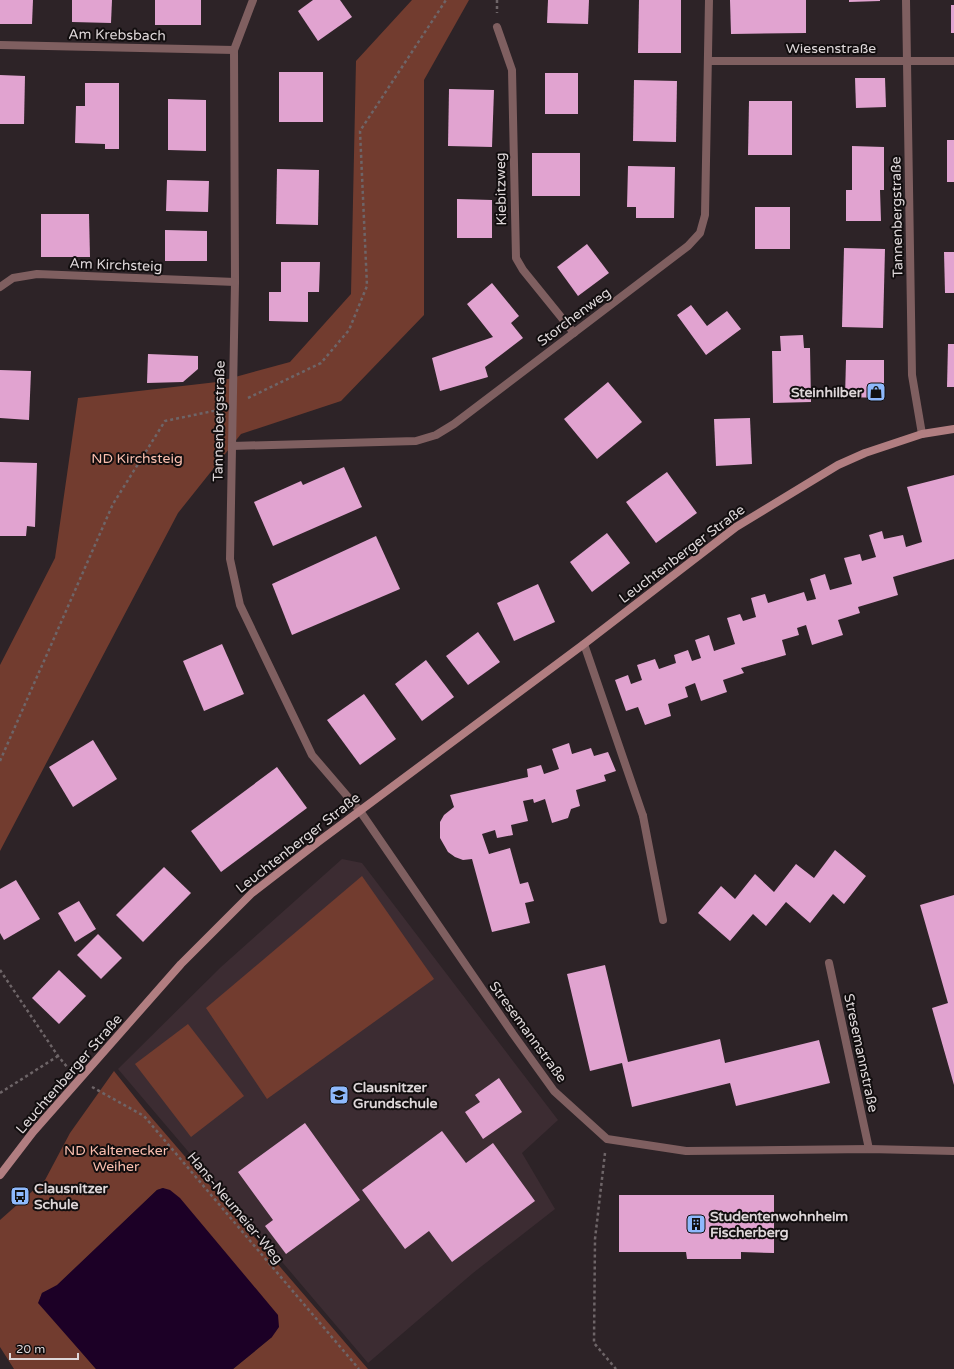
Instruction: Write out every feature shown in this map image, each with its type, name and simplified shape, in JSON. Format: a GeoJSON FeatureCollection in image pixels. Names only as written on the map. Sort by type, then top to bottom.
{"type":"FeatureCollection","features":[{"type":"Feature","properties":{"kind":"street","name":"Tannenbergstraße"},"geometry":{"type":"LineString","coordinates":[[253,0],[234,50],[235,282],[230,559],[240,605],[312,755],[360,811]]}},
{"type":"Feature","properties":{"kind":"street","name":"Storchenweg"},"geometry":{"type":"LineString","coordinates":[[232,446],[416,440],[436,435],[454,424],[688,246],[700,233],[705,216],[709,0]]}},
{"type":"Feature","properties":{"kind":"street","name":"Tannenbergstraße"},"geometry":{"type":"LineString","coordinates":[[906,0],[912,375],[922,434]]}},
{"type":"Feature","properties":{"kind":"street","name":"Kiebitzweg"},"geometry":{"type":"LineString","coordinates":[[497,27],[512,70],[516,258],[523,270],[574,333]]}},
{"type":"Feature","properties":{"kind":"street","name":"Am Krebsbach"},"geometry":{"type":"LineString","coordinates":[[0,45],[234,50]]}},
{"type":"Feature","properties":{"kind":"street","name":"Wiesenstraße"},"geometry":{"type":"LineString","coordinates":[[708,61],[954,61]]}},
{"type":"Feature","properties":{"kind":"street","name":"Am Kirchsteig"},"geometry":{"type":"LineString","coordinates":[[0,287],[13,278],[37,274],[235,282]]}},
{"type":"Feature","properties":{"kind":"street","name":"Leuchtenberger Straße"},"geometry":{"type":"LineString","coordinates":[[0,1174],[34,1132],[181,964],[252,893],[584,644],[736,527],[838,465],[865,453],[922,434],[954,429]]}},
{"type":"Feature","properties":{"kind":"street"},"geometry":{"type":"LineString","coordinates":[[584,644],[643,816],[663,920]]}},
{"type":"Feature","properties":{"kind":"street","name":"Stresemannstraße"},"geometry":{"type":"LineString","coordinates":[[360,811],[512,1034],[554,1091],[607,1139]]}},
{"type":"Feature","properties":{"kind":"street","name":"Stresemannstraße"},"geometry":{"type":"LineString","coordinates":[[829,963],[869,1149]]}},
{"type":"Feature","properties":{"kind":"street"},"geometry":{"type":"LineString","coordinates":[[607,1139],[686,1151],[869,1149],[954,1150]]}},
{"type":"Feature","properties":{"kind":"path","name":"Hans-Neumeier-Weg"},"geometry":{"type":"LineString","coordinates":[[0,970],[58,1056],[80,1080],[144,1116],[359,1369]]}},
{"type":"Feature","properties":{"kind":"path"},"geometry":{"type":"LineString","coordinates":[[0,1093],[58,1056]]}},
{"type":"Feature","properties":{"kind":"path"},"geometry":{"type":"LineString","coordinates":[[607,1139],[595,1239],[594,1343],[616,1369]]}},
{"type":"Feature","properties":{"kind":"shaded area","name":"Clausnitzer Grundschule"},"geometry":{"type":"Polygon","coordinates":[[[342,859],[362,863],[558,1120],[522,1153],[555,1209],[473,1273],[368,1363],[118,1069],[221,967],[342,859]]]}},
{"type":"Feature","properties":{"kind":"shaded area"},"geometry":{"type":"Polygon","coordinates":[[[163,1188],[170,1190],[180,1198],[278,1315],[279,1327],[272,1337],[233,1369],[96,1369],[38,1303],[42,1293],[57,1285],[157,1190],[163,1188]]]}},
{"type":"Feature","properties":{"kind":"green space","name":"ND Kirchsteig"},"geometry":{"type":"Polygon","coordinates":[[[412,0],[469,0],[424,80],[424,315],[341,401],[241,434],[178,513],[0,851],[0,665],[55,558],[78,398],[217,382],[290,362],[351,294],[356,61],[412,0]]]}},
{"type":"Feature","properties":{"kind":"green space"},"geometry":{"type":"Polygon","coordinates":[[[362,876],[434,979],[267,1099],[206,1008],[362,876]]]}},
{"type":"Feature","properties":{"kind":"green space"},"geometry":{"type":"Polygon","coordinates":[[[188,1024],[244,1096],[191,1137],[135,1064],[188,1024]]]}},
{"type":"Feature","properties":{"kind":"green space","name":"ND Kaltenecker Weiher"},"geometry":{"type":"Polygon","coordinates":[[[114,1071],[145,1110],[368,1369],[233,1369],[272,1337],[163,1188],[157,1190],[57,1286],[42,1293],[39,1302],[96,1369],[14,1369],[0,1347],[0,1220],[45,1180],[70,1133],[114,1071]]]}},
{"type":"Feature","properties":{"kind":"building"},"geometry":{"type":"Polygon","coordinates":[[[0,0],[33,0],[32,24],[0,24],[0,0]]]}},
{"type":"Feature","properties":{"kind":"building"},"geometry":{"type":"Polygon","coordinates":[[[72,0],[112,0],[111,23],[72,22],[72,0]]]}},
{"type":"Feature","properties":{"kind":"building"},"geometry":{"type":"Polygon","coordinates":[[[155,0],[201,0],[201,25],[155,25],[155,0]]]}},
{"type":"Feature","properties":{"kind":"building"},"geometry":{"type":"Polygon","coordinates":[[[313,0],[340,0],[352,17],[318,41],[298,11],[313,0]]]}},
{"type":"Feature","properties":{"kind":"building"},"geometry":{"type":"Polygon","coordinates":[[[548,0],[589,0],[588,24],[547,23],[548,0]]]}},
{"type":"Feature","properties":{"kind":"building"},"geometry":{"type":"Polygon","coordinates":[[[639,0],[681,0],[681,53],[638,53],[639,0]]]}},
{"type":"Feature","properties":{"kind":"building"},"geometry":{"type":"Polygon","coordinates":[[[730,0],[806,0],[806,33],[731,34],[730,0]]]}},
{"type":"Feature","properties":{"kind":"building"},"geometry":{"type":"Polygon","coordinates":[[[849,0],[880,0],[880,1],[849,2],[849,0]]]}},
{"type":"Feature","properties":{"kind":"building"},"geometry":{"type":"Polygon","coordinates":[[[951,5],[954,5],[954,33],[951,33],[951,5]]]}},
{"type":"Feature","properties":{"kind":"building"},"geometry":{"type":"Polygon","coordinates":[[[279,72],[323,72],[323,122],[279,122],[279,72]]]}},
{"type":"Feature","properties":{"kind":"building"},"geometry":{"type":"Polygon","coordinates":[[[545,73],[578,73],[578,114],[545,114],[545,73]]]}},
{"type":"Feature","properties":{"kind":"building"},"geometry":{"type":"Polygon","coordinates":[[[0,75],[25,76],[24,124],[0,124],[0,75]]]}},
{"type":"Feature","properties":{"kind":"building"},"geometry":{"type":"Polygon","coordinates":[[[855,78],[885,78],[886,107],[856,108],[855,78]]]}},
{"type":"Feature","properties":{"kind":"building"},"geometry":{"type":"Polygon","coordinates":[[[634,80],[677,81],[676,142],[633,141],[634,80]]]}},
{"type":"Feature","properties":{"kind":"building"},"geometry":{"type":"Polygon","coordinates":[[[85,83],[119,83],[119,149],[105,149],[105,144],[75,143],[76,106],[85,106],[85,83]]]}},
{"type":"Feature","properties":{"kind":"building"},"geometry":{"type":"Polygon","coordinates":[[[449,89],[494,90],[492,147],[448,146],[449,89]]]}},
{"type":"Feature","properties":{"kind":"building"},"geometry":{"type":"Polygon","coordinates":[[[168,99],[206,100],[206,151],[168,150],[168,99]]]}},
{"type":"Feature","properties":{"kind":"building"},"geometry":{"type":"Polygon","coordinates":[[[749,101],[792,101],[792,155],[748,155],[749,101]]]}},
{"type":"Feature","properties":{"kind":"building"},"geometry":{"type":"Polygon","coordinates":[[[947,140],[954,140],[954,182],[947,182],[947,140]]]}},
{"type":"Feature","properties":{"kind":"building"},"geometry":{"type":"Polygon","coordinates":[[[852,146],[884,147],[884,190],[880,190],[881,221],[846,221],[846,190],[852,190],[852,146]]]}},
{"type":"Feature","properties":{"kind":"building"},"geometry":{"type":"Polygon","coordinates":[[[532,153],[580,153],[580,196],[532,196],[532,153]]]}},
{"type":"Feature","properties":{"kind":"building"},"geometry":{"type":"Polygon","coordinates":[[[628,166],[675,167],[674,218],[636,218],[636,207],[627,207],[628,166]]]}},
{"type":"Feature","properties":{"kind":"building"},"geometry":{"type":"Polygon","coordinates":[[[277,169],[319,170],[318,225],[276,224],[277,169]]]}},
{"type":"Feature","properties":{"kind":"building"},"geometry":{"type":"Polygon","coordinates":[[[167,180],[209,181],[208,212],[166,211],[167,180]]]}},
{"type":"Feature","properties":{"kind":"building"},"geometry":{"type":"Polygon","coordinates":[[[457,199],[492,200],[492,238],[457,238],[457,199]]]}},
{"type":"Feature","properties":{"kind":"building"},"geometry":{"type":"Polygon","coordinates":[[[755,207],[790,207],[790,249],[755,249],[755,207]]]}},
{"type":"Feature","properties":{"kind":"building"},"geometry":{"type":"Polygon","coordinates":[[[41,214],[89,214],[90,257],[41,257],[41,214]]]}},
{"type":"Feature","properties":{"kind":"building"},"geometry":{"type":"Polygon","coordinates":[[[165,230],[207,231],[207,261],[165,261],[165,230]]]}},
{"type":"Feature","properties":{"kind":"building"},"geometry":{"type":"Polygon","coordinates":[[[587,244],[609,273],[578,296],[557,267],[587,244]]]}},
{"type":"Feature","properties":{"kind":"building"},"geometry":{"type":"Polygon","coordinates":[[[844,248],[885,249],[883,328],[842,327],[844,248]]]}},
{"type":"Feature","properties":{"kind":"building"},"geometry":{"type":"Polygon","coordinates":[[[944,252],[954,252],[954,293],[945,293],[944,252]]]}},
{"type":"Feature","properties":{"kind":"building"},"geometry":{"type":"Polygon","coordinates":[[[281,262],[320,262],[319,292],[308,292],[308,322],[269,321],[269,292],[281,292],[281,262]]]}},
{"type":"Feature","properties":{"kind":"building"},"geometry":{"type":"Polygon","coordinates":[[[492,283],[519,316],[511,323],[523,338],[485,367],[488,377],[440,391],[432,358],[493,337],[467,304],[492,283]]]}},
{"type":"Feature","properties":{"kind":"building"},"geometry":{"type":"Polygon","coordinates":[[[691,305],[707,326],[727,311],[741,329],[706,355],[677,315],[691,305]]]}},
{"type":"Feature","properties":{"kind":"building"},"geometry":{"type":"Polygon","coordinates":[[[803,335],[804,348],[810,348],[811,402],[773,403],[772,351],[781,351],[780,336],[803,335]]]}},
{"type":"Feature","properties":{"kind":"building"},"geometry":{"type":"Polygon","coordinates":[[[948,344],[954,344],[954,387],[947,387],[948,344]]]}},
{"type":"Feature","properties":{"kind":"building"},"geometry":{"type":"Polygon","coordinates":[[[148,354],[198,356],[198,369],[183,382],[147,383],[148,354]]]}},
{"type":"Feature","properties":{"kind":"building"},"geometry":{"type":"Polygon","coordinates":[[[846,360],[884,360],[884,398],[845,397],[846,360]]]}},
{"type":"Feature","properties":{"kind":"building"},"geometry":{"type":"Polygon","coordinates":[[[0,370],[31,371],[29,420],[0,418],[0,370]]]}},
{"type":"Feature","properties":{"kind":"building"},"geometry":{"type":"Polygon","coordinates":[[[608,382],[642,422],[597,459],[564,419],[608,382]]]}},
{"type":"Feature","properties":{"kind":"building"},"geometry":{"type":"Polygon","coordinates":[[[750,418],[752,464],[716,466],[714,419],[750,418]]]}},
{"type":"Feature","properties":{"kind":"building"},"geometry":{"type":"Polygon","coordinates":[[[0,462],[37,463],[35,527],[27,526],[26,536],[0,536],[0,462]]]}},
{"type":"Feature","properties":{"kind":"building"},"geometry":{"type":"Polygon","coordinates":[[[344,467],[362,507],[273,546],[254,502],[301,481],[303,485],[344,467]]]}},
{"type":"Feature","properties":{"kind":"building"},"geometry":{"type":"Polygon","coordinates":[[[667,472],[697,513],[656,543],[626,502],[667,472]]]}},
{"type":"Feature","properties":{"kind":"building"},"geometry":{"type":"Polygon","coordinates":[[[954,475],[954,559],[893,577],[898,595],[858,607],[860,613],[838,620],[843,635],[812,645],[806,625],[797,628],[799,635],[782,640],[786,655],[741,668],[744,673],[723,680],[727,692],[701,701],[695,683],[685,687],[688,697],[668,704],[671,716],[645,725],[638,707],[626,711],[615,680],[628,675],[631,684],[642,680],[637,665],[655,659],[659,669],[676,663],[674,655],[688,650],[692,661],[701,658],[695,640],[709,635],[714,651],[735,644],[727,618],[740,614],[743,621],[756,617],[751,598],[765,594],[768,603],[804,592],[807,601],[816,599],[810,579],[825,574],[830,590],[852,584],[844,558],[860,554],[862,561],[876,557],[869,535],[882,531],[884,539],[903,535],[906,547],[922,542],[907,487],[954,475]]]}},
{"type":"Feature","properties":{"kind":"building"},"geometry":{"type":"Polygon","coordinates":[[[607,533],[630,563],[592,592],[570,562],[607,533]]]}},
{"type":"Feature","properties":{"kind":"building"},"geometry":{"type":"Polygon","coordinates":[[[376,536],[400,589],[292,635],[272,584],[376,536]]]}},
{"type":"Feature","properties":{"kind":"building"},"geometry":{"type":"Polygon","coordinates":[[[538,584],[555,622],[514,641],[497,603],[538,584]]]}},
{"type":"Feature","properties":{"kind":"building"},"geometry":{"type":"Polygon","coordinates":[[[478,632],[500,662],[468,685],[446,656],[478,632]]]}},
{"type":"Feature","properties":{"kind":"building"},"geometry":{"type":"Polygon","coordinates":[[[222,644],[244,694],[204,711],[183,661],[222,644]]]}},
{"type":"Feature","properties":{"kind":"building"},"geometry":{"type":"Polygon","coordinates":[[[426,660],[454,697],[422,721],[395,684],[426,660]]]}},
{"type":"Feature","properties":{"kind":"building"},"geometry":{"type":"Polygon","coordinates":[[[364,694],[396,739],[360,765],[327,720],[364,694]]]}},
{"type":"Feature","properties":{"kind":"building"},"geometry":{"type":"Polygon","coordinates":[[[93,740],[117,779],[73,807],[49,767],[93,740]]]}},
{"type":"Feature","properties":{"kind":"building"},"geometry":{"type":"Polygon","coordinates":[[[569,743],[572,754],[591,748],[594,756],[608,752],[616,771],[604,775],[606,781],[576,790],[580,806],[571,809],[568,818],[552,823],[545,799],[534,803],[533,799],[523,801],[528,821],[511,825],[513,835],[497,838],[495,830],[482,834],[489,854],[510,848],[520,884],[528,882],[534,901],[525,903],[530,923],[492,932],[472,859],[463,860],[455,857],[448,852],[440,838],[440,822],[444,815],[454,807],[450,795],[528,777],[527,769],[541,765],[544,774],[559,769],[552,749],[569,743]]]}},
{"type":"Feature","properties":{"kind":"building"},"geometry":{"type":"Polygon","coordinates":[[[277,767],[307,808],[221,872],[191,831],[277,767]]]}},
{"type":"Feature","properties":{"kind":"building"},"geometry":{"type":"Polygon","coordinates":[[[835,850],[866,876],[844,904],[833,894],[810,923],[786,902],[766,926],[753,914],[730,941],[698,913],[721,886],[735,899],[755,874],[774,892],[796,864],[814,878],[835,850]]]}},
{"type":"Feature","properties":{"kind":"building"},"geometry":{"type":"Polygon","coordinates":[[[164,867],[191,893],[143,942],[116,915],[164,867]]]}},
{"type":"Feature","properties":{"kind":"building"},"geometry":{"type":"Polygon","coordinates":[[[16,880],[40,919],[4,940],[0,933],[0,889],[16,880]]]}},
{"type":"Feature","properties":{"kind":"building"},"geometry":{"type":"Polygon","coordinates":[[[954,895],[954,1085],[932,1008],[948,1003],[920,905],[954,895]]]}},
{"type":"Feature","properties":{"kind":"building"},"geometry":{"type":"Polygon","coordinates":[[[79,901],[96,929],[75,942],[58,913],[79,901]]]}},
{"type":"Feature","properties":{"kind":"building"},"geometry":{"type":"Polygon","coordinates":[[[98,934],[122,958],[101,979],[77,955],[98,934]]]}},
{"type":"Feature","properties":{"kind":"building"},"geometry":{"type":"Polygon","coordinates":[[[605,965],[628,1062],[720,1039],[725,1063],[819,1040],[830,1083],[736,1106],[730,1083],[632,1107],[622,1063],[590,1071],[567,974],[605,965]]]}},
{"type":"Feature","properties":{"kind":"building"},"geometry":{"type":"Polygon","coordinates":[[[59,970],[86,996],[59,1024],[32,998],[59,970]]]}},
{"type":"Feature","properties":{"kind":"building"},"geometry":{"type":"Polygon","coordinates":[[[499,1078],[522,1112],[483,1139],[465,1112],[480,1102],[475,1095],[499,1078]]]}},
{"type":"Feature","properties":{"kind":"building"},"geometry":{"type":"Polygon","coordinates":[[[305,1123],[360,1200],[286,1254],[265,1226],[273,1220],[238,1172],[305,1123]]]}},
{"type":"Feature","properties":{"kind":"building"},"geometry":{"type":"Polygon","coordinates":[[[442,1131],[466,1163],[493,1143],[535,1201],[452,1262],[429,1231],[405,1249],[362,1190],[442,1131]]]}},
{"type":"Feature","properties":{"kind":"building","name":"Studentenwohnheim Fischerberg"},"geometry":{"type":"Polygon","coordinates":[[[619,1195],[774,1195],[774,1253],[741,1252],[741,1259],[687,1259],[686,1252],[619,1252],[619,1195]]]}},
{"type":"Feature","properties":{"kind":"place","name":"Steinhilber"},"geometry":{"type":"Point","coordinates":[876,392]}},
{"type":"Feature","properties":{"kind":"place","name":"Clausnitzer Grundschule"},"geometry":{"type":"Point","coordinates":[339,1095]}},
{"type":"Feature","properties":{"kind":"place","name":"Clausnitzer Schule"},"geometry":{"type":"Point","coordinates":[20,1196]}},
{"type":"Feature","properties":{"kind":"place","name":"Studentenwohnheim Fischerberg"},"geometry":{"type":"Point","coordinates":[696,1224]}}]}
